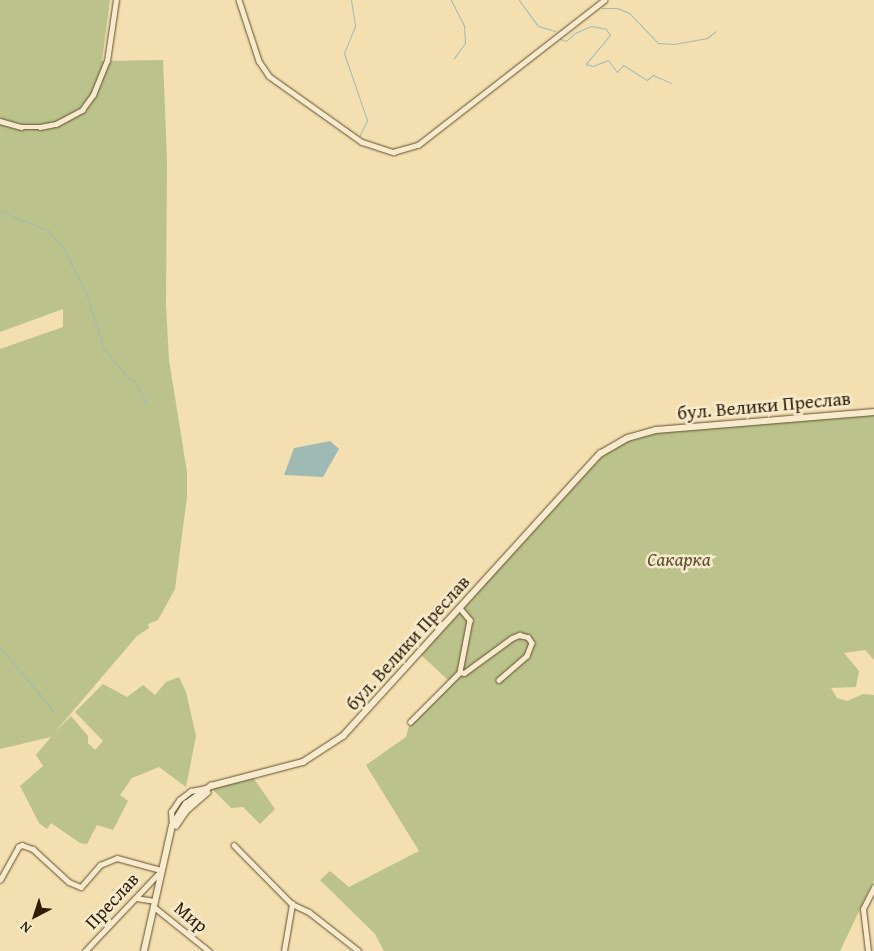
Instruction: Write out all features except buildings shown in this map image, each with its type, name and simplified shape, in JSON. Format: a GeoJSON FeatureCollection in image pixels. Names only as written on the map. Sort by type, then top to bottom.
{"type":"FeatureCollection","features":[{"type":"Feature","properties":{"kind":"main road","name":"бул. Велики Преслав"},"geometry":{"type":"LineString","coordinates":[[144,951],[168,838],[172,826],[186,804],[208,788],[303,762],[326,749],[351,728],[581,472],[613,446],[656,430],[874,412]]}},
{"type":"Feature","properties":{"kind":"main road","name":"бул. Велики Преслав"},"geometry":{"type":"LineString","coordinates":[[168,838],[192,805],[224,784]]}},
{"type":"Feature","properties":{"kind":"street"},"geometry":{"type":"LineString","coordinates":[[0,121],[21,128],[40,127],[56,124],[82,110],[93,95],[107,61],[116,0]]}},
{"type":"Feature","properties":{"kind":"street"},"geometry":{"type":"LineString","coordinates":[[239,0],[258,61],[269,76],[362,142],[393,152],[418,145],[604,0]]}},
{"type":"Feature","properties":{"kind":"street"},"geometry":{"type":"LineString","coordinates":[[410,722],[460,672],[470,620],[460,608]]}},
{"type":"Feature","properties":{"kind":"street"},"geometry":{"type":"LineString","coordinates":[[460,672],[464,673],[512,638],[519,635],[528,637],[532,643],[527,656],[499,680]]}},
{"type":"Feature","properties":{"kind":"street"},"geometry":{"type":"LineString","coordinates":[[0,880],[18,847],[22,845],[34,849],[69,882],[81,887],[100,865],[117,858],[161,871]]}},
{"type":"Feature","properties":{"kind":"street"},"geometry":{"type":"LineString","coordinates":[[234,845],[292,904],[309,912],[359,951]]}},
{"type":"Feature","properties":{"kind":"street","name":"Преслав"},"geometry":{"type":"LineString","coordinates":[[85,951],[161,871]]}},
{"type":"Feature","properties":{"kind":"street"},"geometry":{"type":"LineString","coordinates":[[868,951],[863,909],[874,887]]}},
{"type":"Feature","properties":{"kind":"street"},"geometry":{"type":"LineString","coordinates":[[136,898],[154,903]]}},
{"type":"Feature","properties":{"kind":"street","name":"Мир"},"geometry":{"type":"LineString","coordinates":[[154,903],[209,951]]}},
{"type":"Feature","properties":{"kind":"street"},"geometry":{"type":"LineString","coordinates":[[284,951],[292,904]]}},
{"type":"Feature","properties":{"kind":"green space"},"geometry":{"type":"Polygon","coordinates":[[[0,0],[110,0],[102,61],[163,60],[167,161],[166,305],[169,360],[187,472],[187,497],[175,589],[158,620],[148,624],[149,628],[137,636],[55,732],[71,716],[88,736],[88,743],[95,750],[103,741],[75,712],[103,684],[127,697],[143,685],[155,695],[166,682],[179,677],[186,692],[196,736],[186,787],[159,767],[132,778],[120,795],[128,801],[113,830],[97,825],[87,844],[80,843],[51,823],[47,829],[39,823],[20,786],[43,766],[36,755],[51,737],[0,749],[0,349],[63,327],[63,309],[0,332],[0,0]]]}},
{"type":"Feature","properties":{"kind":"green space","name":"Сакарка"},"geometry":{"type":"Polygon","coordinates":[[[874,412],[874,660],[865,650],[844,653],[859,671],[856,687],[831,688],[837,698],[847,701],[863,694],[874,695],[874,880],[840,951],[384,951],[375,934],[320,880],[330,871],[349,887],[419,851],[366,765],[406,737],[410,722],[450,682],[419,653],[600,454],[642,433],[874,412]]]}},
{"type":"Feature","properties":{"kind":"green space"},"geometry":{"type":"Polygon","coordinates":[[[252,776],[275,809],[260,824],[243,807],[231,808],[212,789],[252,776]]]}},
{"type":"Feature","properties":{"kind":"water"},"geometry":{"type":"Polygon","coordinates":[[[330,441],[339,449],[323,477],[284,475],[294,448],[330,441]]]}},
{"type":"Feature","properties":{"kind":"waterway"},"geometry":{"type":"LineString","coordinates":[[351,0],[355,26],[344,53],[367,120],[360,135]]}},
{"type":"Feature","properties":{"kind":"waterway"},"geometry":{"type":"LineString","coordinates":[[451,0],[464,25],[465,43],[454,58]]}},
{"type":"Feature","properties":{"kind":"waterway"},"geometry":{"type":"LineString","coordinates":[[519,0],[538,26],[555,31]]}},
{"type":"Feature","properties":{"kind":"waterway"},"geometry":{"type":"LineString","coordinates":[[602,8],[617,8],[629,13],[658,43],[674,44],[707,38],[716,31]]}},
{"type":"Feature","properties":{"kind":"waterway"},"geometry":{"type":"LineString","coordinates":[[560,39],[566,41],[575,33],[591,26],[606,29],[610,35],[586,64],[593,66],[608,60],[617,72],[623,65],[647,80],[653,75],[671,83]]}},
{"type":"Feature","properties":{"kind":"waterway"},"geometry":{"type":"LineString","coordinates":[[0,211],[47,230],[61,244],[86,293],[104,349],[129,379],[135,381],[146,403]]}},
{"type":"Feature","properties":{"kind":"waterway"},"geometry":{"type":"LineString","coordinates":[[0,647],[54,712]]}}]}
